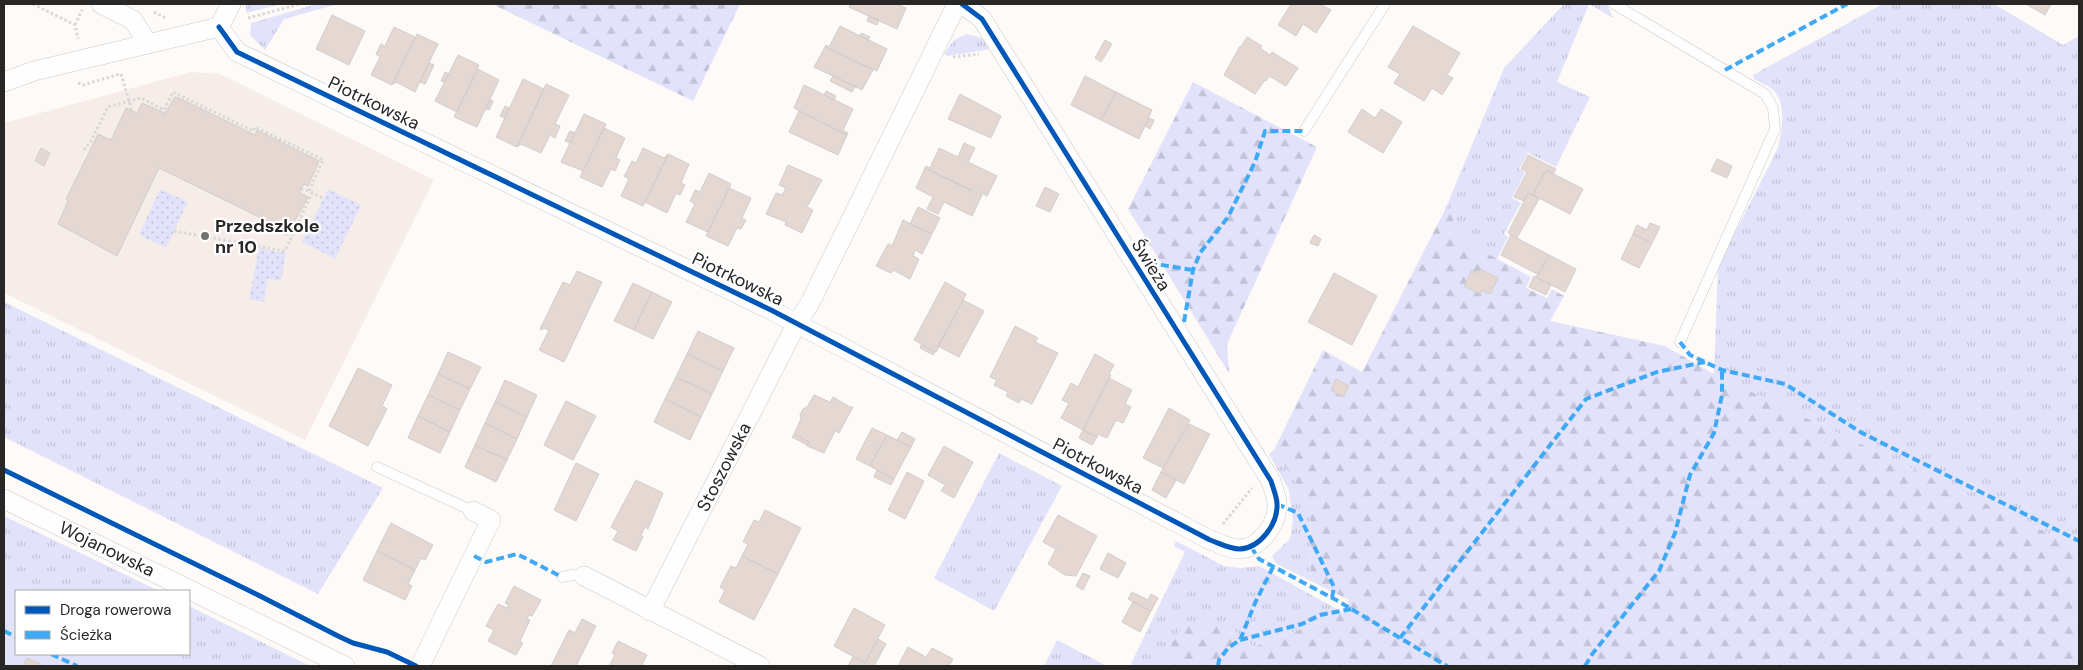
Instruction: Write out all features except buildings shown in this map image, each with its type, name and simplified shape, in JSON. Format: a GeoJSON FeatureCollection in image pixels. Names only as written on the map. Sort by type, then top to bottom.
{"type":"FeatureCollection","features":[{"type":"Feature","properties":{"kind":"street"},"geometry":{"type":"LineString","coordinates":[[101,4],[133,20],[148,44]]}},
{"type":"Feature","properties":{"kind":"street"},"geometry":{"type":"LineString","coordinates":[[4,82],[34,71],[219,27],[231,4]]}},
{"type":"Feature","properties":{"kind":"street","name":"Stoszowska"},"geometry":{"type":"LineString","coordinates":[[650,611],[797,323],[810,303],[957,4]]}},
{"type":"Feature","properties":{"kind":"street","name":"Świeża"},"geometry":{"type":"LineString","coordinates":[[962,4],[982,19],[1271,481],[1278,504],[1268,530],[1251,547]]}},
{"type":"Feature","properties":{"kind":"street","name":"Piotrkowska"},"geometry":{"type":"LineString","coordinates":[[219,27],[237,52],[797,323],[1210,540],[1239,549],[1251,547]]}},
{"type":"Feature","properties":{"kind":"street","name":"Wojanowska"},"geometry":{"type":"LineString","coordinates":[[4,499],[190,590]]}},
{"type":"Feature","properties":{"kind":"street"},"geometry":{"type":"LineString","coordinates":[[420,666],[491,520],[473,511]]}},
{"type":"Feature","properties":{"kind":"street"},"geometry":{"type":"LineString","coordinates":[[584,576],[760,666]]}},
{"type":"Feature","properties":{"kind":"street","name":"Wojanowska"},"geometry":{"type":"LineString","coordinates":[[190,590],[345,666]]}},
{"type":"Feature","properties":{"kind":"lane"},"geometry":{"type":"LineString","coordinates":[[1304,131],[1385,4]]}},
{"type":"Feature","properties":{"kind":"lane"},"geometry":{"type":"LineString","coordinates":[[1614,4],[1764,94],[1773,108],[1775,129],[1680,342]]}},
{"type":"Feature","properties":{"kind":"lane"},"geometry":{"type":"LineString","coordinates":[[377,467],[473,511]]}},
{"type":"Feature","properties":{"kind":"lane"},"geometry":{"type":"LineString","coordinates":[[562,577],[572,574],[584,576]]}},
{"type":"Feature","properties":{"kind":"path"},"geometry":{"type":"LineString","coordinates":[[33,4],[74,25]]}},
{"type":"Feature","properties":{"kind":"path"},"geometry":{"type":"LineString","coordinates":[[80,47],[74,25],[84,4]]}},
{"type":"Feature","properties":{"kind":"path"},"geometry":{"type":"LineString","coordinates":[[219,27],[300,4]]}},
{"type":"Feature","properties":{"kind":"path"},"geometry":{"type":"LineString","coordinates":[[944,59],[982,53]]}},
{"type":"Feature","properties":{"kind":"path"},"geometry":{"type":"LineString","coordinates":[[121,74],[132,111]]}},
{"type":"Feature","properties":{"kind":"path"},"geometry":{"type":"LineString","coordinates":[[84,150],[91,141],[108,107],[141,98],[164,110],[173,92],[253,131],[255,127],[323,160],[285,251],[174,231]]}},
{"type":"Feature","properties":{"kind":"path"},"geometry":{"type":"LineString","coordinates":[[301,189],[323,198]]}},
{"type":"Feature","properties":{"kind":"path"},"geometry":{"type":"LineString","coordinates":[[1218,531],[1254,485],[1268,476]]}},
{"type":"Feature","properties":{"kind":"shaded area","name":"Przedszkole nr 10"},"geometry":{"type":"Polygon","coordinates":[[[191,72],[220,74],[434,180],[305,440],[4,293],[4,123],[191,72]]]}},
{"type":"Feature","properties":{"kind":"green space"},"geometry":{"type":"Polygon","coordinates":[[[246,4],[281,4],[246,13],[246,4]]]}},
{"type":"Feature","properties":{"kind":"green space"},"geometry":{"type":"Polygon","coordinates":[[[317,4],[338,4],[284,19],[265,50],[250,35],[251,23],[317,4]]]}},
{"type":"Feature","properties":{"kind":"green space"},"geometry":{"type":"Polygon","coordinates":[[[492,4],[740,4],[693,101],[492,4]]]}},
{"type":"Feature","properties":{"kind":"green space"},"geometry":{"type":"Polygon","coordinates":[[[1564,4],[1589,4],[1557,82],[1590,97],[1556,167],[1528,153],[1519,169],[1525,173],[1512,198],[1521,203],[1504,234],[1508,237],[1497,259],[1450,234],[1445,210],[1504,68],[1564,4]]]}},
{"type":"Feature","properties":{"kind":"green space"},"geometry":{"type":"Polygon","coordinates":[[[1589,4],[1607,4],[1613,18],[1589,4]]]}},
{"type":"Feature","properties":{"kind":"green space"},"geometry":{"type":"Polygon","coordinates":[[[1883,4],[1994,4],[2063,45],[2079,36],[2079,548],[1714,374],[1718,266],[1778,148],[1781,134],[1782,108],[1777,94],[1754,79],[1753,75],[1883,4]]]}},
{"type":"Feature","properties":{"kind":"green space"},"geometry":{"type":"Polygon","coordinates":[[[967,34],[982,38],[991,49],[947,56],[944,54],[954,40],[967,34]]]}},
{"type":"Feature","properties":{"kind":"green space"},"geometry":{"type":"Polygon","coordinates":[[[1193,82],[1317,147],[1227,344],[1229,373],[1128,209],[1193,82]]]}},
{"type":"Feature","properties":{"kind":"green space"},"geometry":{"type":"Polygon","coordinates":[[[160,189],[188,202],[166,248],[139,235],[160,189]]]}},
{"type":"Feature","properties":{"kind":"green space"},"geometry":{"type":"Polygon","coordinates":[[[328,189],[361,205],[335,259],[302,242],[328,189]]]}},
{"type":"Feature","properties":{"kind":"green space"},"geometry":{"type":"Polygon","coordinates":[[[1445,210],[1454,217],[1451,234],[1531,277],[1526,288],[1547,298],[1552,289],[1564,296],[1550,321],[1665,346],[1714,374],[2079,548],[2079,666],[1164,666],[1167,642],[1186,625],[1224,623],[1254,647],[1344,613],[1349,600],[1311,581],[1310,504],[1274,450],[1323,350],[1362,372],[1445,210]]]}},
{"type":"Feature","properties":{"kind":"green space"},"geometry":{"type":"Polygon","coordinates":[[[259,248],[286,253],[281,281],[268,279],[264,302],[249,299],[259,248]]]}},
{"type":"Feature","properties":{"kind":"green space"},"geometry":{"type":"Polygon","coordinates":[[[4,302],[383,488],[318,594],[4,437],[4,302]]]}},
{"type":"Feature","properties":{"kind":"green space"},"geometry":{"type":"Polygon","coordinates":[[[1274,450],[1310,504],[1311,581],[1275,563],[1272,556],[1290,539],[1293,520],[1289,490],[1269,454],[1274,450]]]}},
{"type":"Feature","properties":{"kind":"green space"},"geometry":{"type":"Polygon","coordinates":[[[999,453],[1062,486],[994,611],[934,578],[999,453]]]}},
{"type":"Feature","properties":{"kind":"green space"},"geometry":{"type":"Polygon","coordinates":[[[4,516],[157,590],[33,590],[4,575],[4,516]]]}},
{"type":"Feature","properties":{"kind":"green space"},"geometry":{"type":"Polygon","coordinates":[[[1176,541],[1224,566],[1241,568],[1259,566],[1344,613],[1254,647],[1224,623],[1167,642],[1164,666],[1130,666],[1185,552],[1174,546],[1176,541]]]}},
{"type":"Feature","properties":{"kind":"green space"},"geometry":{"type":"Polygon","coordinates":[[[4,575],[33,590],[15,590],[15,655],[160,655],[183,666],[4,666],[4,575]]]}},
{"type":"Feature","properties":{"kind":"green space"},"geometry":{"type":"Polygon","coordinates":[[[190,606],[310,666],[183,666],[160,655],[190,655],[190,606]]]}},
{"type":"Feature","properties":{"kind":"green space"},"geometry":{"type":"Polygon","coordinates":[[[1057,640],[1107,666],[1044,666],[1057,640]]]}},
{"type":"Feature","properties":{"kind":"marked path"},"geometry":{"type":"LineString","coordinates":[[1725,70],[1847,4]]}},
{"type":"Feature","properties":{"kind":"marked path"},"geometry":{"type":"LineString","coordinates":[[1184,322],[1193,270],[1200,253],[1228,217],[1255,162],[1265,131],[1304,131]]}},
{"type":"Feature","properties":{"kind":"marked path"},"geometry":{"type":"LineString","coordinates":[[1149,263],[1193,270]]}},
{"type":"Feature","properties":{"kind":"marked path"},"geometry":{"type":"LineString","coordinates":[[1680,342],[1690,355],[1722,370],[1785,384],[1862,433],[2079,541]]}},
{"type":"Feature","properties":{"kind":"marked path"},"geometry":{"type":"LineString","coordinates":[[1400,638],[1586,399],[1657,372],[1705,362]]}},
{"type":"Feature","properties":{"kind":"marked path"},"geometry":{"type":"LineString","coordinates":[[1585,666],[1593,653],[1659,571],[1675,533],[1690,475],[1714,433],[1722,395],[1722,370]]}},
{"type":"Feature","properties":{"kind":"marked path"},"geometry":{"type":"LineString","coordinates":[[1277,504],[1298,513],[1334,587],[1332,598]]}},
{"type":"Feature","properties":{"kind":"marked path"},"geometry":{"type":"LineString","coordinates":[[1251,547],[1259,559],[1338,601],[1447,666]]}},
{"type":"Feature","properties":{"kind":"marked path"},"geometry":{"type":"LineString","coordinates":[[474,556],[486,562],[517,554],[562,577]]}},
{"type":"Feature","properties":{"kind":"marked path"},"geometry":{"type":"LineString","coordinates":[[1218,666],[1219,660],[1228,648],[1240,640],[1255,603],[1273,567]]}},
{"type":"Feature","properties":{"kind":"marked path"},"geometry":{"type":"LineString","coordinates":[[1240,640],[1302,624],[1320,615],[1351,609]]}},
{"type":"Feature","properties":{"kind":"marked path"},"geometry":{"type":"LineString","coordinates":[[4,631],[15,636]]}},
{"type":"Feature","properties":{"kind":"marked path"},"geometry":{"type":"LineString","coordinates":[[53,655],[77,666]]}},
{"type":"Feature","properties":{"kind":"cycle path"},"geometry":{"type":"LineString","coordinates":[[219,27],[237,52],[771,310],[1210,540],[1236,549],[1247,548],[1261,540],[1271,527],[1277,512],[1276,498],[1271,481],[982,19],[962,4]]}},
{"type":"Feature","properties":{"kind":"cycle path"},"geometry":{"type":"LineString","coordinates":[[4,470],[338,636],[353,643],[387,652],[416,666]]}},
{"type":"Feature","properties":{"kind":"place","name":"Przedszkole nr 10"},"geometry":{"type":"Point","coordinates":[205,236]}}]}
